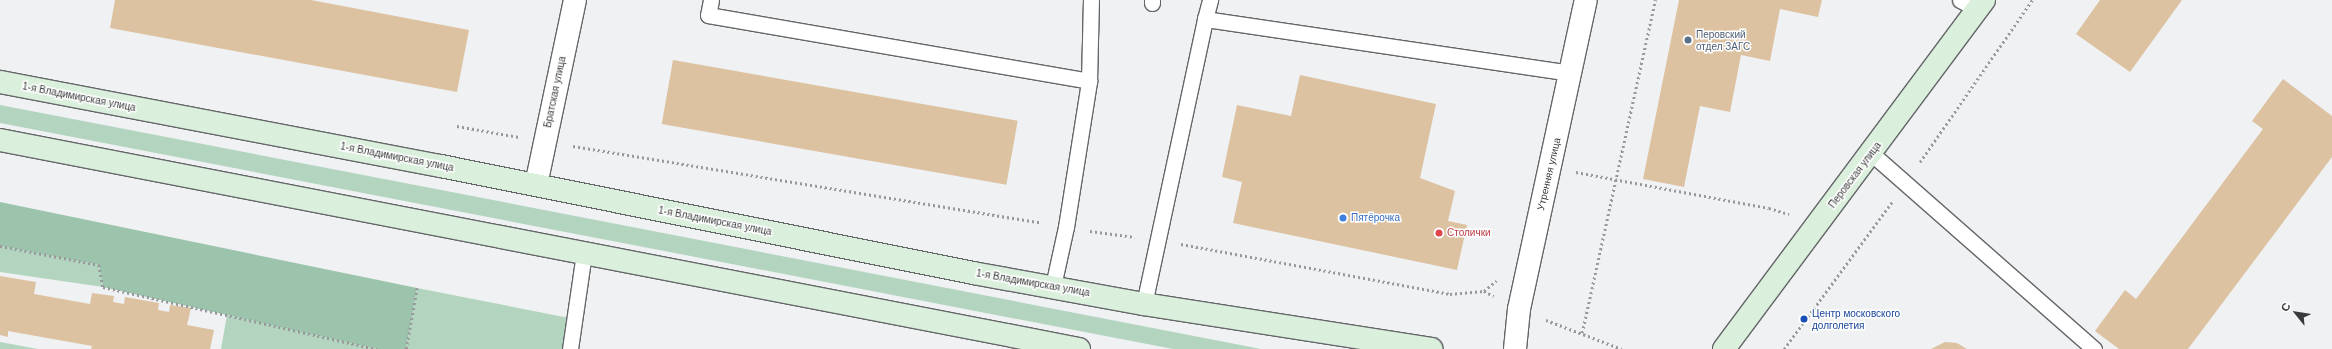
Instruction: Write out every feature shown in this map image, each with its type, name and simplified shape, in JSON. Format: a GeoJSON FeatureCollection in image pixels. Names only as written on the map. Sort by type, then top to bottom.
{"type":"FeatureCollection","features":[{"type":"Feature","properties":{"kind":"main road","name":"Перовская улица"},"geometry":{"type":"LineString","coordinates":[[1724,349],[1871,153],[1974,3]]}},
{"type":"Feature","properties":{"kind":"main road","name":"1-я Владимирская улица"},"geometry":{"type":"LineString","coordinates":[[0,82],[536,185],[965,271],[1053,286],[1144,304],[1431,349]]}},
{"type":"Feature","properties":{"kind":"main road"},"geometry":{"type":"LineString","coordinates":[[0,140],[584,253],[1043,346],[1079,349]]}},
{"type":"Feature","properties":{"kind":"street","name":"Братская улица"},"geometry":{"type":"LineString","coordinates":[[536,185],[574,0]]}},
{"type":"Feature","properties":{"kind":"street","name":"Утренняя улица"},"geometry":{"type":"LineString","coordinates":[[1515,349],[1519,309],[1572,73],[1586,0]]}},
{"type":"Feature","properties":{"kind":"lane"},"geometry":{"type":"LineString","coordinates":[[711,0],[708,15],[1089,80]]}},
{"type":"Feature","properties":{"kind":"lane"},"geometry":{"type":"LineString","coordinates":[[1053,286],[1066,227],[1089,80],[1091,0]]}},
{"type":"Feature","properties":{"kind":"lane"},"geometry":{"type":"LineString","coordinates":[[1144,304],[1210,0]]}},
{"type":"Feature","properties":{"kind":"lane"},"geometry":{"type":"LineString","coordinates":[[1205,19],[1572,73]]}},
{"type":"Feature","properties":{"kind":"lane"},"geometry":{"type":"LineString","coordinates":[[1871,153],[2094,349]]}},
{"type":"Feature","properties":{"kind":"lane"},"geometry":{"type":"LineString","coordinates":[[570,349],[584,253]]}},
{"type":"Feature","properties":{"kind":"path"},"geometry":{"type":"LineString","coordinates":[[1582,333],[1656,0]]}},
{"type":"Feature","properties":{"kind":"path"},"geometry":{"type":"LineString","coordinates":[[1784,349],[1906,183],[2032,0]]}},
{"type":"Feature","properties":{"kind":"path"},"geometry":{"type":"LineString","coordinates":[[456,126],[544,142],[1066,227],[1158,240],[1450,294],[1484,291],[1519,309],[1622,349]]}},
{"type":"Feature","properties":{"kind":"path"},"geometry":{"type":"LineString","coordinates":[[1551,168],[1769,208],[1818,223]]}},
{"type":"Feature","properties":{"kind":"path"},"geometry":{"type":"LineString","coordinates":[[0,246],[99,265],[102,287],[377,349]]}},
{"type":"Feature","properties":{"kind":"path"},"geometry":{"type":"LineString","coordinates":[[406,349],[417,288]]}},
{"type":"Feature","properties":{"kind":"green space"},"geometry":{"type":"Polygon","coordinates":[[[0,105],[1261,349],[1173,349],[0,123],[0,105]]]}},
{"type":"Feature","properties":{"kind":"green space"},"geometry":{"type":"Polygon","coordinates":[[[0,202],[417,288],[406,349],[377,349],[103,287],[99,265],[0,246],[0,202]]]}},
{"type":"Feature","properties":{"kind":"green space"},"geometry":{"type":"Polygon","coordinates":[[[0,246],[99,265],[103,287],[0,272],[0,246]]]}},
{"type":"Feature","properties":{"kind":"green space"},"geometry":{"type":"Polygon","coordinates":[[[417,288],[574,319],[570,349],[406,349],[417,288]]]}},
{"type":"Feature","properties":{"kind":"green space"},"geometry":{"type":"Polygon","coordinates":[[[227,315],[377,349],[221,349],[227,315]]]}},
{"type":"Feature","properties":{"kind":"green space"},"geometry":{"type":"Polygon","coordinates":[[[0,342],[38,349],[0,349],[0,342]]]}},
{"type":"Feature","properties":{"kind":"building"},"geometry":{"type":"Polygon","coordinates":[[[115,0],[311,0],[469,30],[457,92],[110,28],[115,0]]]}},
{"type":"Feature","properties":{"kind":"building"},"geometry":{"type":"Polygon","coordinates":[[[1679,0],[1822,0],[1818,17],[1780,9],[1770,61],[1741,55],[1730,112],[1700,106],[1684,187],[1643,179],[1679,0]]]}},
{"type":"Feature","properties":{"kind":"building"},"geometry":{"type":"Polygon","coordinates":[[[2100,0],[2182,0],[2130,72],[2076,34],[2100,0]]]}},
{"type":"Feature","properties":{"kind":"building"},"geometry":{"type":"Polygon","coordinates":[[[673,60],[1018,121],[1006,185],[662,124],[673,60]]]}},
{"type":"Feature","properties":{"kind":"building"},"geometry":{"type":"Polygon","coordinates":[[[1300,75],[1436,104],[1420,178],[1455,191],[1448,221],[1467,225],[1457,270],[1233,223],[1242,182],[1222,177],[1237,105],[1291,116],[1300,75]]]}},
{"type":"Feature","properties":{"kind":"building"},"geometry":{"type":"Polygon","coordinates":[[[2283,79],[2332,116],[2332,157],[2188,349],[2119,349],[2095,331],[2125,290],[2136,299],[2263,129],[2252,121],[2283,79]]]}},
{"type":"Feature","properties":{"kind":"building"},"geometry":{"type":"Polygon","coordinates":[[[0,276],[36,282],[34,294],[90,304],[92,293],[114,296],[113,302],[124,304],[125,297],[159,303],[158,310],[169,312],[170,305],[191,308],[187,325],[214,330],[210,349],[91,349],[92,346],[8,331],[8,337],[0,335],[0,276]]]}},
{"type":"Feature","properties":{"kind":"building"},"geometry":{"type":"Polygon","coordinates":[[[1945,342],[1957,343],[1967,349],[1931,349],[1945,342]]]}},
{"type":"Feature","properties":{"kind":"place","name":"Перовский отдел ЗАГС"},"geometry":{"type":"Point","coordinates":[1688,40]}},
{"type":"Feature","properties":{"kind":"place","name":"Пятёрочка"},"geometry":{"type":"Point","coordinates":[1343,218]}},
{"type":"Feature","properties":{"kind":"place","name":"Столички"},"geometry":{"type":"Point","coordinates":[1439,233]}},
{"type":"Feature","properties":{"kind":"place","name":"Центр московского долголетия"},"geometry":{"type":"Point","coordinates":[1804,319]}}]}
